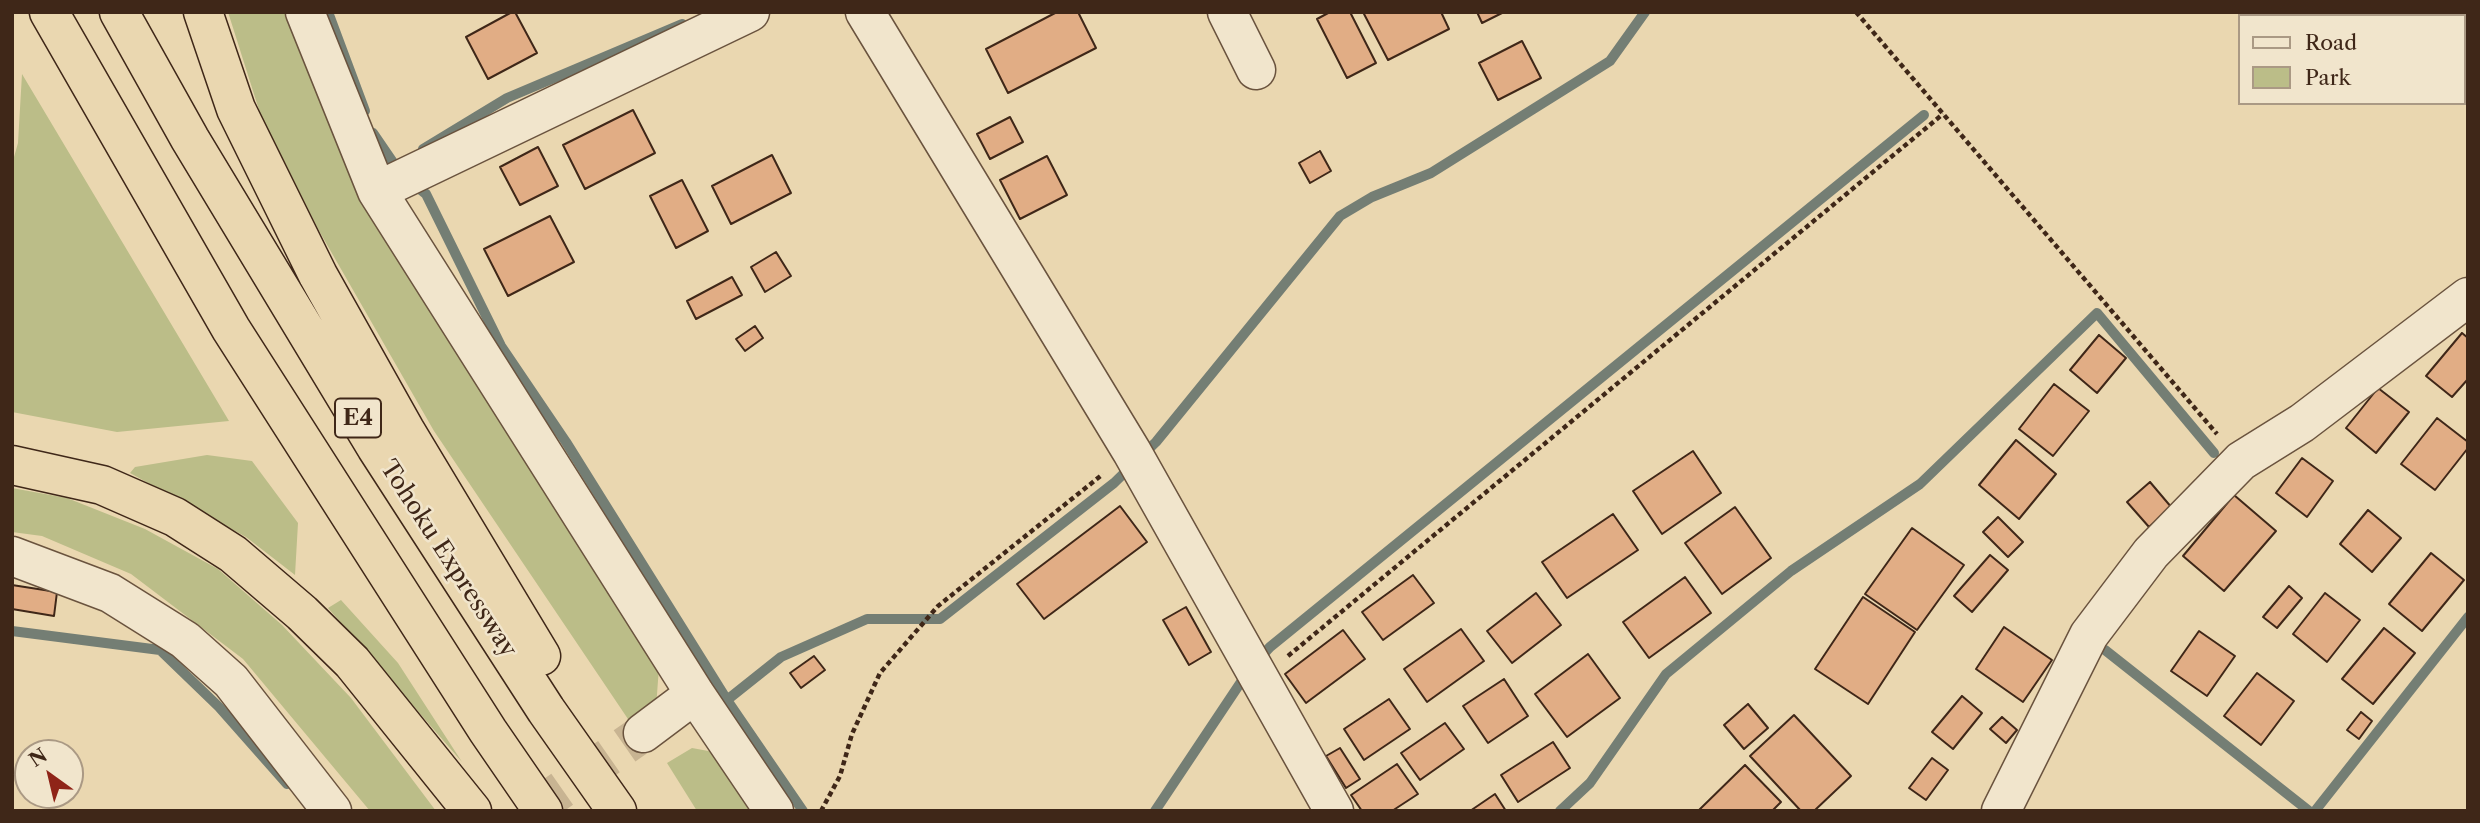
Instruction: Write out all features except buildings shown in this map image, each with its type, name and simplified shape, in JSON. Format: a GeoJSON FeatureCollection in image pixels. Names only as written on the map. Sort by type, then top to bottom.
{"type":"FeatureCollection","features":[{"type":"Feature","properties":{"kind":"highway","name":"E4"},"geometry":{"type":"LineString","coordinates":[[49,12],[239,340],[488,731],[543,811]]}},
{"type":"Feature","properties":{"kind":"highway","name":"Tohoku Expressway"},"geometry":{"type":"LineString","coordinates":[[119,12],[190,139],[376,447],[546,710],[617,811]]}},
{"type":"Feature","properties":{"kind":"highway"},"geometry":{"type":"LineString","coordinates":[[203,12],[236,109],[318,275],[405,430],[634,811]]}},
{"type":"Feature","properties":{"kind":"highway"},"geometry":{"type":"LineString","coordinates":[[12,465],[102,485],[175,517],[233,554],[302,613],[352,662],[472,811]]}},
{"type":"Feature","properties":{"kind":"street"},"geometry":{"type":"LineString","coordinates":[[305,12],[377,191],[695,694],[774,811]]}},
{"type":"Feature","properties":{"kind":"street"},"geometry":{"type":"LineString","coordinates":[[377,191],[750,12]]}},
{"type":"Feature","properties":{"kind":"street"},"geometry":{"type":"LineString","coordinates":[[865,12],[1132,452],[1334,811]]}},
{"type":"Feature","properties":{"kind":"street"},"geometry":{"type":"LineString","coordinates":[[1227,12],[1256,69]]}},
{"type":"Feature","properties":{"kind":"street"},"geometry":{"type":"LineString","coordinates":[[2001,811],[2089,635],[2151,553],[2241,461],[2302,424],[2468,297]]}},
{"type":"Feature","properties":{"kind":"street"},"geometry":{"type":"LineString","coordinates":[[12,556],[110,593],[185,640],[231,681],[332,811]]}},
{"type":"Feature","properties":{"kind":"street"},"geometry":{"type":"LineString","coordinates":[[643,733],[695,694]]}},
{"type":"Feature","properties":{"kind":"path"},"geometry":{"type":"LineString","coordinates":[[1856,12],[2241,461]]}},
{"type":"Feature","properties":{"kind":"path"},"geometry":{"type":"LineString","coordinates":[[1261,678],[1943,114]]}},
{"type":"Feature","properties":{"kind":"path"},"geometry":{"type":"LineString","coordinates":[[821,811],[840,776],[852,734],[880,673],[888,663],[938,606],[1132,452]]}},
{"type":"Feature","properties":{"kind":"green space"},"geometry":{"type":"Polygon","coordinates":[[[228,12],[289,12],[300,54],[366,206],[659,667],[656,708],[630,722],[434,431],[318,229],[260,113],[228,12]]]}},
{"type":"Feature","properties":{"kind":"green space"},"geometry":{"type":"Polygon","coordinates":[[[22,74],[229,421],[117,432],[12,412],[12,164],[18,143],[22,74]]]}},
{"type":"Feature","properties":{"kind":"green space"},"geometry":{"type":"Polygon","coordinates":[[[207,455],[252,461],[298,523],[295,575],[246,537],[130,473],[135,467],[207,455]]]}},
{"type":"Feature","properties":{"kind":"green space"},"geometry":{"type":"Polygon","coordinates":[[[12,488],[67,498],[145,529],[218,569],[282,625],[351,698],[436,811],[370,811],[243,659],[131,574],[42,536],[12,532],[12,488]]]}},
{"type":"Feature","properties":{"kind":"green space"},"geometry":{"type":"Polygon","coordinates":[[[341,600],[398,663],[462,762],[328,608],[341,600]]]}},
{"type":"Feature","properties":{"kind":"green space"},"geometry":{"type":"Polygon","coordinates":[[[692,748],[719,753],[758,811],[697,811],[667,763],[692,748]]]}},
{"type":"Feature","properties":{"kind":"waterway"},"geometry":{"type":"LineString","coordinates":[[328,12],[365,111]]}},
{"type":"Feature","properties":{"kind":"waterway"},"geometry":{"type":"LineString","coordinates":[[727,700],[781,657],[867,619],[940,619],[1114,483],[1156,442],[1340,216],[1372,197],[1431,173],[1610,61],[1645,12]]}},
{"type":"Feature","properties":{"kind":"waterway"},"geometry":{"type":"LineString","coordinates":[[423,149],[507,98],[682,24]]}},
{"type":"Feature","properties":{"kind":"waterway"},"geometry":{"type":"LineString","coordinates":[[1257,661],[1270,647],[1924,115]]}},
{"type":"Feature","properties":{"kind":"waterway"},"geometry":{"type":"LineString","coordinates":[[373,133],[399,171]]}},
{"type":"Feature","properties":{"kind":"waterway"},"geometry":{"type":"LineString","coordinates":[[411,182],[426,194],[501,346],[566,442],[727,700],[803,811]]}},
{"type":"Feature","properties":{"kind":"waterway"},"geometry":{"type":"LineString","coordinates":[[1560,811],[1590,783],[1666,674],[1791,571],[1920,484],[2097,313],[2214,453]]}},
{"type":"Feature","properties":{"kind":"waterway"},"geometry":{"type":"LineString","coordinates":[[2315,811],[2468,617]]}},
{"type":"Feature","properties":{"kind":"waterway"},"geometry":{"type":"LineString","coordinates":[[12,631],[160,650],[219,707],[287,784]]}},
{"type":"Feature","properties":{"kind":"waterway"},"geometry":{"type":"LineString","coordinates":[[2105,650],[2309,811]]}},
{"type":"Feature","properties":{"kind":"waterway"},"geometry":{"type":"LineString","coordinates":[[1155,811],[1247,673]]}},
{"type":"Feature","properties":{"kind":"tunnel"},"geometry":{"type":"LineString","coordinates":[[531,811],[643,733]]}}]}
